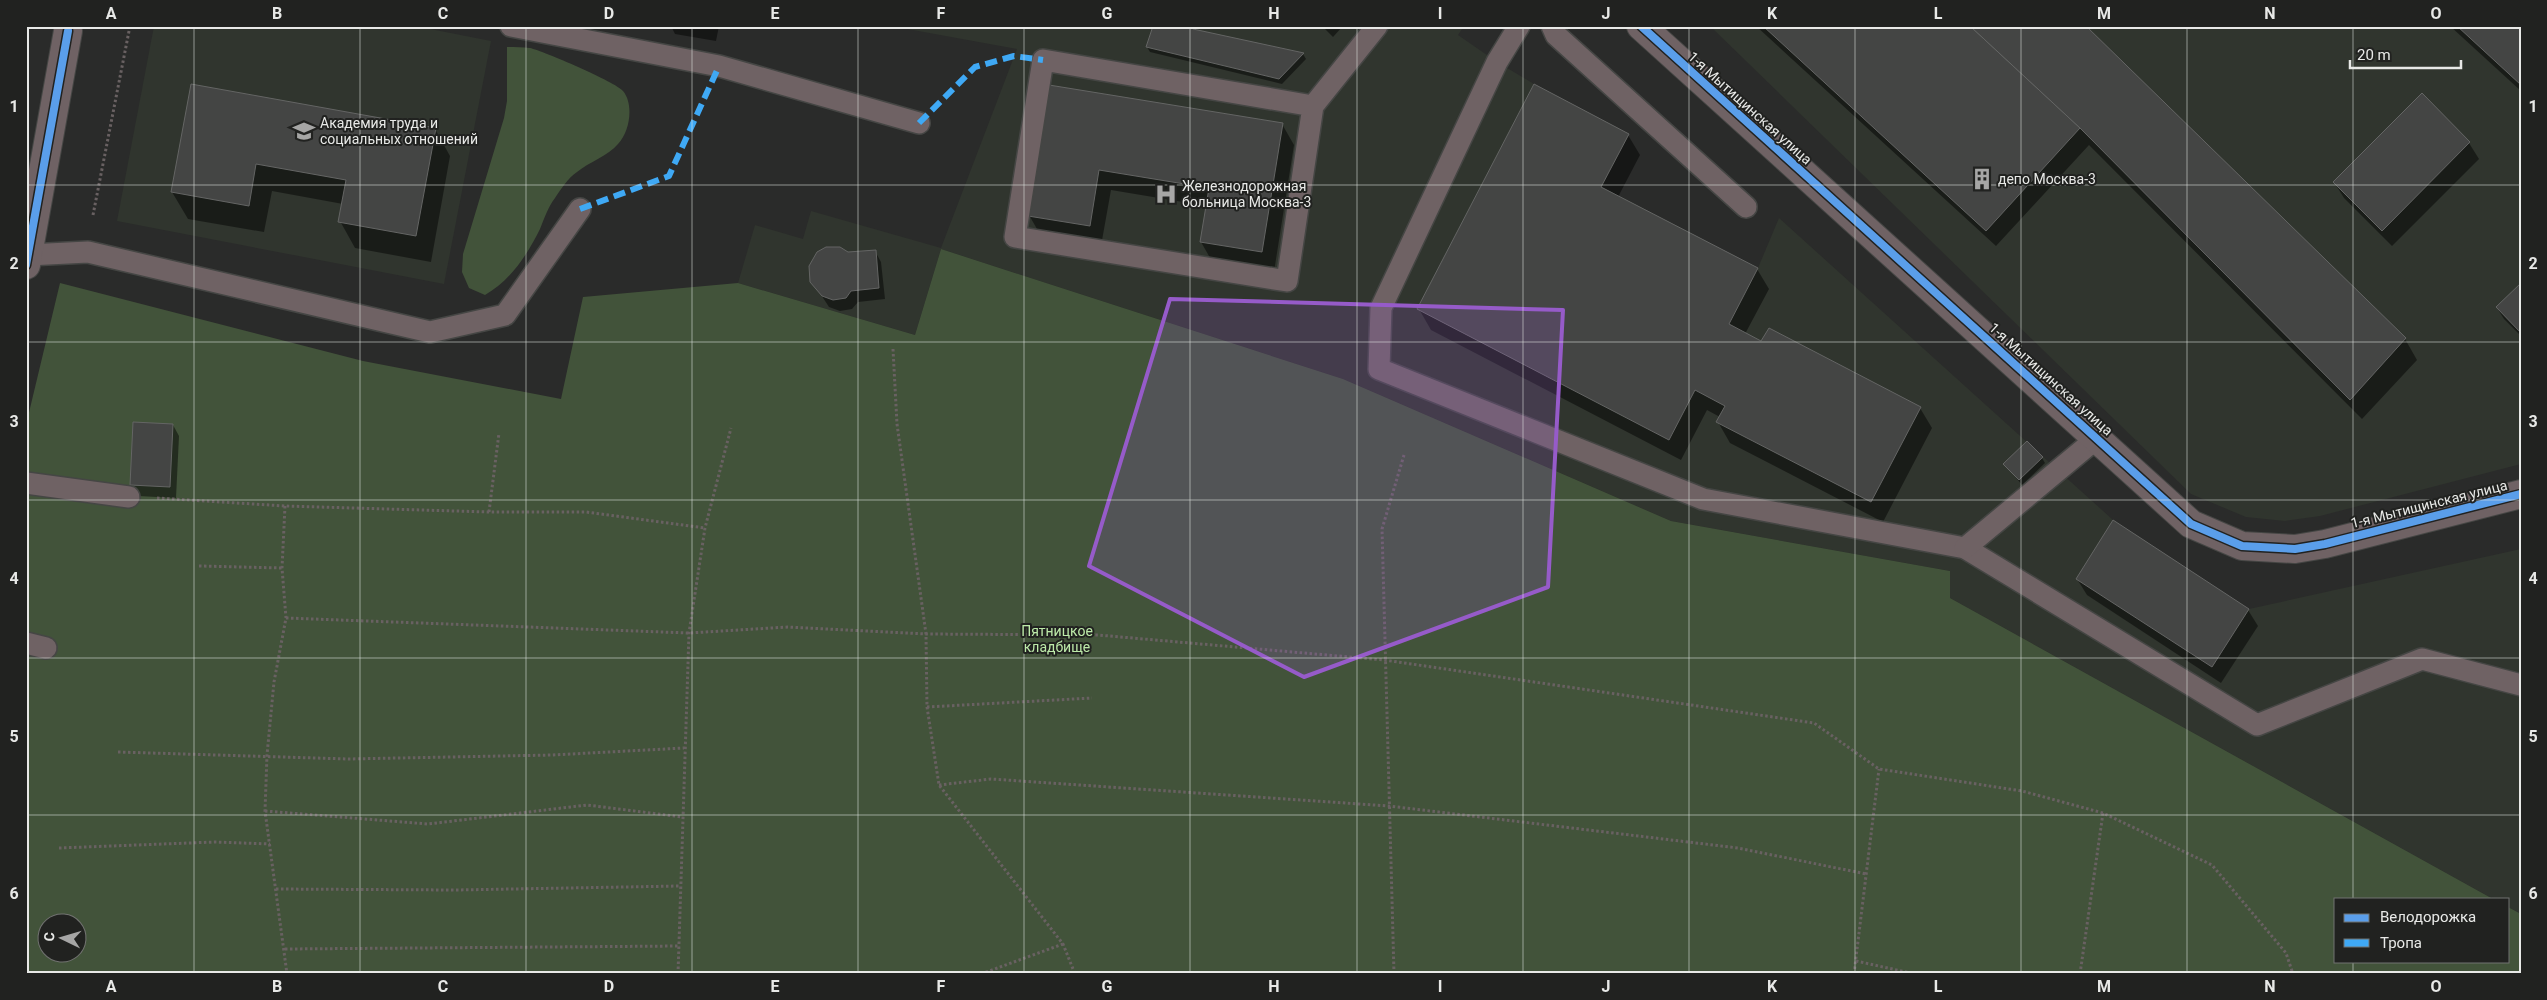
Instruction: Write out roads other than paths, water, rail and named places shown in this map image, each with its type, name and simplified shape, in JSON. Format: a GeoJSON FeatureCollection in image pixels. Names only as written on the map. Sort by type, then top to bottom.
{"type":"FeatureCollection","features":[{"type":"Feature","properties":{"kind":"street","name":"1-я Мытищинская улица"},"geometry":{"type":"LineString","coordinates":[[1641,26],[2191,524],[2242,546],[2295,548],[2325,544],[2521,494]]}},
{"type":"Feature","properties":{"kind":"street"},"geometry":{"type":"LineString","coordinates":[[27,258],[69,28]]}},
{"type":"Feature","properties":{"kind":"lane"},"geometry":{"type":"LineString","coordinates":[[511,26],[719,66],[918,123]]}},
{"type":"Feature","properties":{"kind":"lane"},"geometry":{"type":"LineString","coordinates":[[1313,106],[1043,60],[1015,237],[1287,282],[1313,106],[1377,26]]}},
{"type":"Feature","properties":{"kind":"lane"},"geometry":{"type":"LineString","coordinates":[[1519,26],[1497,62],[1381,308],[1379,369],[1703,499],[1966,548],[2257,725],[2422,659],[2521,686]]}},
{"type":"Feature","properties":{"kind":"lane"},"geometry":{"type":"LineString","coordinates":[[1552,26],[1556,35],[1746,207]]}},
{"type":"Feature","properties":{"kind":"lane"},"geometry":{"type":"LineString","coordinates":[[27,258],[88,252],[430,332],[506,315],[580,209]]}},
{"type":"Feature","properties":{"kind":"lane"},"geometry":{"type":"LineString","coordinates":[[1966,548],[2097,438]]}},
{"type":"Feature","properties":{"kind":"lane"},"geometry":{"type":"LineString","coordinates":[[26,483],[129,497]]}},
{"type":"Feature","properties":{"kind":"place","name":"Академия труда и социальных отношений"},"geometry":{"type":"Point","coordinates":[304,131]}},
{"type":"Feature","properties":{"kind":"place","name":"депо Москва-3"},"geometry":{"type":"Point","coordinates":[1982,179]}},
{"type":"Feature","properties":{"kind":"place","name":"Железнодорожная больница Москва-3"},"geometry":{"type":"Point","coordinates":[1166,194]}},
{"type":"Feature","properties":{"kind":"park label","name":"Пятницкое кладбище"},"geometry":{"type":"Point","coordinates":[1057,640]}}]}
